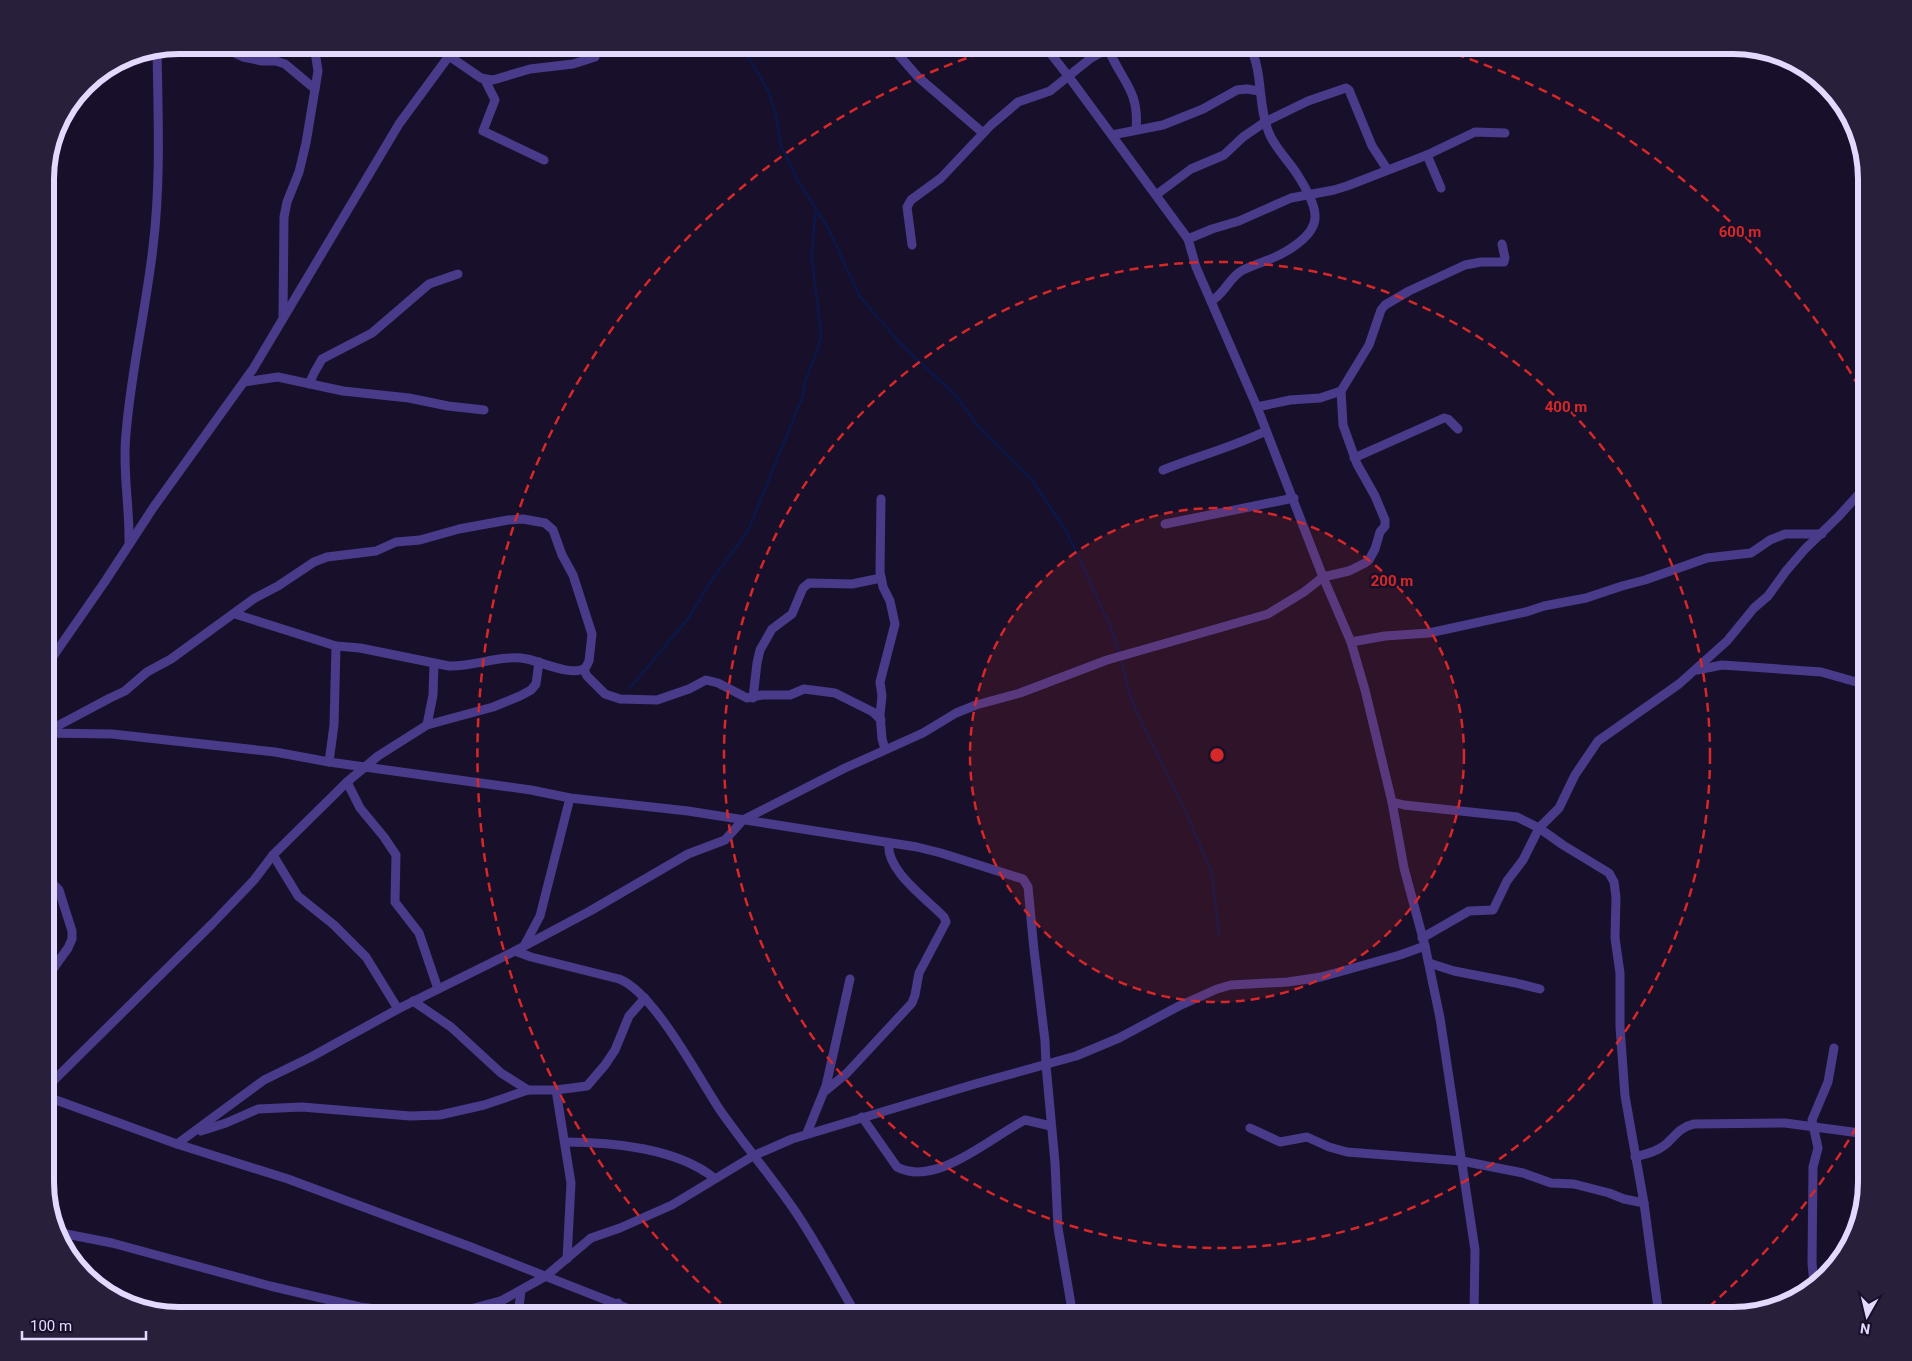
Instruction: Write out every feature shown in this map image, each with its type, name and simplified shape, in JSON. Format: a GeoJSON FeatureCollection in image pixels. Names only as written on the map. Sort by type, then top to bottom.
{"type":"FeatureCollection","features":[{"type":"Feature","properties":{"kind":"street"},"geometry":{"type":"LineString","coordinates":[[236,54],[262,61],[276,61],[284,64],[315,89]]}},
{"type":"Feature","properties":{"kind":"street"},"geometry":{"type":"LineString","coordinates":[[283,318],[283,229],[285,209],[301,164],[318,71],[315,54]]}},
{"type":"Feature","properties":{"kind":"street"},"geometry":{"type":"LineString","coordinates":[[898,54],[918,77],[983,133]]}},
{"type":"Feature","properties":{"kind":"street"},"geometry":{"type":"LineString","coordinates":[[1051,54],[1188,239],[1196,267],[1257,406],[1294,498],[1322,577],[1351,642],[1365,690],[1392,802],[1404,868],[1429,963],[1443,1037],[1475,1250],[1474,1307]]}},
{"type":"Feature","properties":{"kind":"street"},"geometry":{"type":"LineString","coordinates":[[912,245],[908,203],[954,166],[983,133],[1018,102],[1050,91],[1098,54]]}},
{"type":"Feature","properties":{"kind":"street"},"geometry":{"type":"LineString","coordinates":[[1114,54],[1135,100],[1137,110],[1136,130]]}},
{"type":"Feature","properties":{"kind":"street"},"geometry":{"type":"LineString","coordinates":[[1211,301],[1219,296],[1234,275],[1246,268],[1270,260],[1302,240],[1315,219],[1308,194],[1298,176],[1272,140],[1264,122],[1256,62],[1252,54]]}},
{"type":"Feature","properties":{"kind":"street"},"geometry":{"type":"LineString","coordinates":[[129,544],[129,514],[124,463],[125,436],[156,216],[158,175],[157,56]]}},
{"type":"Feature","properties":{"kind":"street"},"geometry":{"type":"LineString","coordinates":[[54,655],[106,580],[152,508],[244,382],[399,124],[449,56],[485,80],[495,100],[483,131],[544,160]]}},
{"type":"Feature","properties":{"kind":"street"},"geometry":{"type":"LineString","coordinates":[[485,80],[504,78],[540,67],[573,64],[595,56]]}},
{"type":"Feature","properties":{"kind":"street"},"geometry":{"type":"LineString","coordinates":[[1156,195],[1191,169],[1224,156],[1243,137],[1264,122],[1308,101],[1348,88],[1372,146],[1387,169]]}},
{"type":"Feature","properties":{"kind":"street"},"geometry":{"type":"LineString","coordinates":[[1112,135],[1164,125],[1237,90],[1259,91]]}},
{"type":"Feature","properties":{"kind":"street"},"geometry":{"type":"LineString","coordinates":[[1188,239],[1212,229],[1239,222],[1291,198],[1334,190],[1427,154],[1475,132],[1505,133]]}},
{"type":"Feature","properties":{"kind":"street"},"geometry":{"type":"LineString","coordinates":[[1427,154],[1441,188]]}},
{"type":"Feature","properties":{"kind":"street"},"geometry":{"type":"LineString","coordinates":[[177,1144],[264,1080],[311,1058],[413,1001],[515,951],[590,911],[688,854],[724,840],[743,820],[885,749],[913,738],[956,713],[976,705],[1020,693],[1108,660],[1268,614],[1304,592],[1322,577],[1349,571],[1370,560],[1380,532],[1385,526],[1382,510],[1354,458],[1343,425],[1341,391],[1369,345],[1382,308],[1409,291],[1465,265],[1481,262],[1504,262],[1502,244]]}},
{"type":"Feature","properties":{"kind":"street"},"geometry":{"type":"LineString","coordinates":[[310,384],[322,359],[372,333],[429,284],[458,274]]}},
{"type":"Feature","properties":{"kind":"street"},"geometry":{"type":"LineString","coordinates":[[244,382],[278,377],[343,391],[408,398],[448,406],[484,410]]}},
{"type":"Feature","properties":{"kind":"street"},"geometry":{"type":"LineString","coordinates":[[1257,406],[1290,400],[1320,398],[1341,391]]}},
{"type":"Feature","properties":{"kind":"street"},"geometry":{"type":"LineString","coordinates":[[1354,458],[1444,418],[1448,419],[1458,429]]}},
{"type":"Feature","properties":{"kind":"street"},"geometry":{"type":"LineString","coordinates":[[1163,470],[1247,440],[1266,431]]}},
{"type":"Feature","properties":{"kind":"street"},"geometry":{"type":"LineString","coordinates":[[478,1307],[500,1301],[546,1276],[591,1238],[620,1228],[672,1205],[753,1156],[807,1133],[1076,1056],[1119,1038],[1179,1006],[1231,985],[1288,982],[1321,977],[1400,955],[1424,942],[1469,911],[1493,910],[1506,882],[1523,860],[1539,828],[1559,808],[1575,775],[1598,741],[1662,697],[1696,670],[1734,634],[1754,608],[1768,596],[1805,549],[1822,534],[1858,495]]}},
{"type":"Feature","properties":{"kind":"street"},"geometry":{"type":"LineString","coordinates":[[1165,524],[1294,498]]}},
{"type":"Feature","properties":{"kind":"street"},"geometry":{"type":"LineString","coordinates":[[881,499],[880,572],[890,600],[895,624],[880,682],[882,696],[881,720],[885,749]]}},
{"type":"Feature","properties":{"kind":"street"},"geometry":{"type":"LineString","coordinates":[[54,728],[125,691],[147,672],[170,659],[255,598],[278,586],[306,566],[327,556],[376,551],[396,542],[420,540],[459,529],[495,522],[532,520],[545,523],[552,530],[562,555],[574,575],[592,634],[589,661],[584,670]]}},
{"type":"Feature","properties":{"kind":"street"},"geometry":{"type":"LineString","coordinates":[[1351,642],[1385,636],[1429,633],[1526,612],[1544,606],[1586,598],[1646,580],[1708,558],[1751,554],[1770,540],[1785,534],[1822,534]]}},
{"type":"Feature","properties":{"kind":"street"},"geometry":{"type":"LineString","coordinates":[[753,698],[756,663],[760,650],[772,630],[792,614],[803,588],[809,584],[852,584],[881,578]]}},
{"type":"Feature","properties":{"kind":"street"},"geometry":{"type":"LineString","coordinates":[[235,614],[336,646],[360,648],[434,664],[462,666],[508,658],[525,658],[572,672],[584,670]]}},
{"type":"Feature","properties":{"kind":"street"},"geometry":{"type":"LineString","coordinates":[[329,762],[335,715],[336,646]]}},
{"type":"Feature","properties":{"kind":"street"},"geometry":{"type":"LineString","coordinates":[[54,1080],[213,923],[254,880],[273,855],[347,782],[378,756],[427,725],[493,708],[535,687],[539,662]]}},
{"type":"Feature","properties":{"kind":"street"},"geometry":{"type":"LineString","coordinates":[[427,725],[433,695],[434,664]]}},
{"type":"Feature","properties":{"kind":"street"},"geometry":{"type":"LineString","coordinates":[[1696,670],[1722,665],[1821,672],[1858,683]]}},
{"type":"Feature","properties":{"kind":"street"},"geometry":{"type":"LineString","coordinates":[[584,670],[587,676],[605,694],[620,699],[662,699],[706,680],[718,683],[747,698],[762,695],[790,695],[804,689],[835,694],[868,710],[881,720]]}},
{"type":"Feature","properties":{"kind":"street"},"geometry":{"type":"LineString","coordinates":[[54,733],[112,734],[275,752],[329,762],[531,790],[570,798],[688,810],[941,852],[1014,875],[1026,882],[1042,1004],[1058,1228],[1071,1307]]}},
{"type":"Feature","properties":{"kind":"street"},"geometry":{"type":"LineString","coordinates":[[347,782],[360,808],[396,855],[395,902],[418,934],[438,989]]}},
{"type":"Feature","properties":{"kind":"street"},"geometry":{"type":"LineString","coordinates":[[524,946],[540,916],[570,798]]}},
{"type":"Feature","properties":{"kind":"street"},"geometry":{"type":"LineString","coordinates":[[1392,802],[1404,805],[1517,817],[1539,828],[1609,873],[1614,882],[1616,897],[1615,938],[1621,995],[1620,1027],[1625,1096],[1644,1203],[1658,1307]]}},
{"type":"Feature","properties":{"kind":"street"},"geometry":{"type":"LineString","coordinates":[[824,1092],[847,1072],[912,1003],[919,973],[946,922],[944,917],[913,888],[898,869],[889,854],[889,842]]}},
{"type":"Feature","properties":{"kind":"street"},"geometry":{"type":"LineString","coordinates":[[273,855],[298,896],[334,925],[366,957],[398,1009]]}},
{"type":"Feature","properties":{"kind":"street"},"geometry":{"type":"LineString","coordinates":[[54,885],[59,890],[72,931],[72,939],[68,948],[54,967]]}},
{"type":"Feature","properties":{"kind":"street"},"geometry":{"type":"LineString","coordinates":[[515,951],[531,957],[619,978],[629,982],[645,998],[664,1023],[720,1110],[798,1215],[852,1307]]}},
{"type":"Feature","properties":{"kind":"street"},"geometry":{"type":"LineString","coordinates":[[1429,963],[1540,989]]}},
{"type":"Feature","properties":{"kind":"street"},"geometry":{"type":"LineString","coordinates":[[807,1133],[824,1092],[850,979]]}},
{"type":"Feature","properties":{"kind":"street"},"geometry":{"type":"LineString","coordinates":[[193,1133],[226,1123],[258,1109],[302,1107],[410,1116],[440,1115],[484,1105],[528,1090],[556,1090],[587,1086],[605,1065],[629,1016],[645,998]]}},
{"type":"Feature","properties":{"kind":"street"},"geometry":{"type":"LineString","coordinates":[[413,1001],[451,1027],[501,1074],[528,1090]]}},
{"type":"Feature","properties":{"kind":"street"},"geometry":{"type":"LineString","coordinates":[[1813,1278],[1814,1167],[1818,1148],[1813,1118],[1828,1082],[1834,1048]]}},
{"type":"Feature","properties":{"kind":"street"},"geometry":{"type":"LineString","coordinates":[[556,1090],[571,1183],[568,1259]]}},
{"type":"Feature","properties":{"kind":"street"},"geometry":{"type":"LineString","coordinates":[[54,1099],[177,1144],[288,1179],[627,1307]]}},
{"type":"Feature","properties":{"kind":"street"},"geometry":{"type":"LineString","coordinates":[[862,1117],[896,1167],[914,1172],[938,1167],[960,1159],[1024,1120],[1052,1126]]}},
{"type":"Feature","properties":{"kind":"street"},"geometry":{"type":"LineString","coordinates":[[1635,1157],[1657,1150],[1664,1146],[1682,1128],[1694,1124],[1785,1123],[1858,1133]]}},
{"type":"Feature","properties":{"kind":"street"},"geometry":{"type":"LineString","coordinates":[[1250,1128],[1280,1142],[1308,1137],[1329,1147],[1347,1152],[1462,1160],[1523,1173],[1551,1183],[1574,1184],[1609,1193],[1624,1200],[1644,1203]]}},
{"type":"Feature","properties":{"kind":"street"},"geometry":{"type":"LineString","coordinates":[[565,1142],[596,1142],[675,1157],[703,1170],[714,1178]]}},
{"type":"Feature","properties":{"kind":"street"},"geometry":{"type":"LineString","coordinates":[[66,1234],[112,1243],[279,1288],[360,1307]]}},
{"type":"Feature","properties":{"kind":"street"},"geometry":{"type":"LineString","coordinates":[[519,1307],[521,1290]]}},
{"type":"Feature","properties":{"kind":"street"},"geometry":{"type":"LineString","coordinates":[[495,1307],[500,1301]]}},
{"type":"Feature","properties":{"kind":"street"},"geometry":{"type":"LineString","coordinates":[[617,1307],[618,1303]]}},
{"type":"Feature","properties":{"kind":"waterway"},"geometry":{"type":"LineString","coordinates":[[747,54],[768,90],[776,115],[781,145],[798,181],[828,228],[860,297],[901,344],[956,396],[978,426],[1032,480],[1067,532],[1111,628],[1119,652]]}},
{"type":"Feature","properties":{"kind":"waterway"},"geometry":{"type":"LineString","coordinates":[[629,689],[688,619],[711,581],[748,531],[802,398],[805,382],[821,336],[812,257],[815,216],[817,212]]}},
{"type":"Feature","properties":{"kind":"waterway"},"geometry":{"type":"LineString","coordinates":[[1122,662],[1128,689],[1135,708],[1188,817],[1212,873],[1219,935]]}}]}
